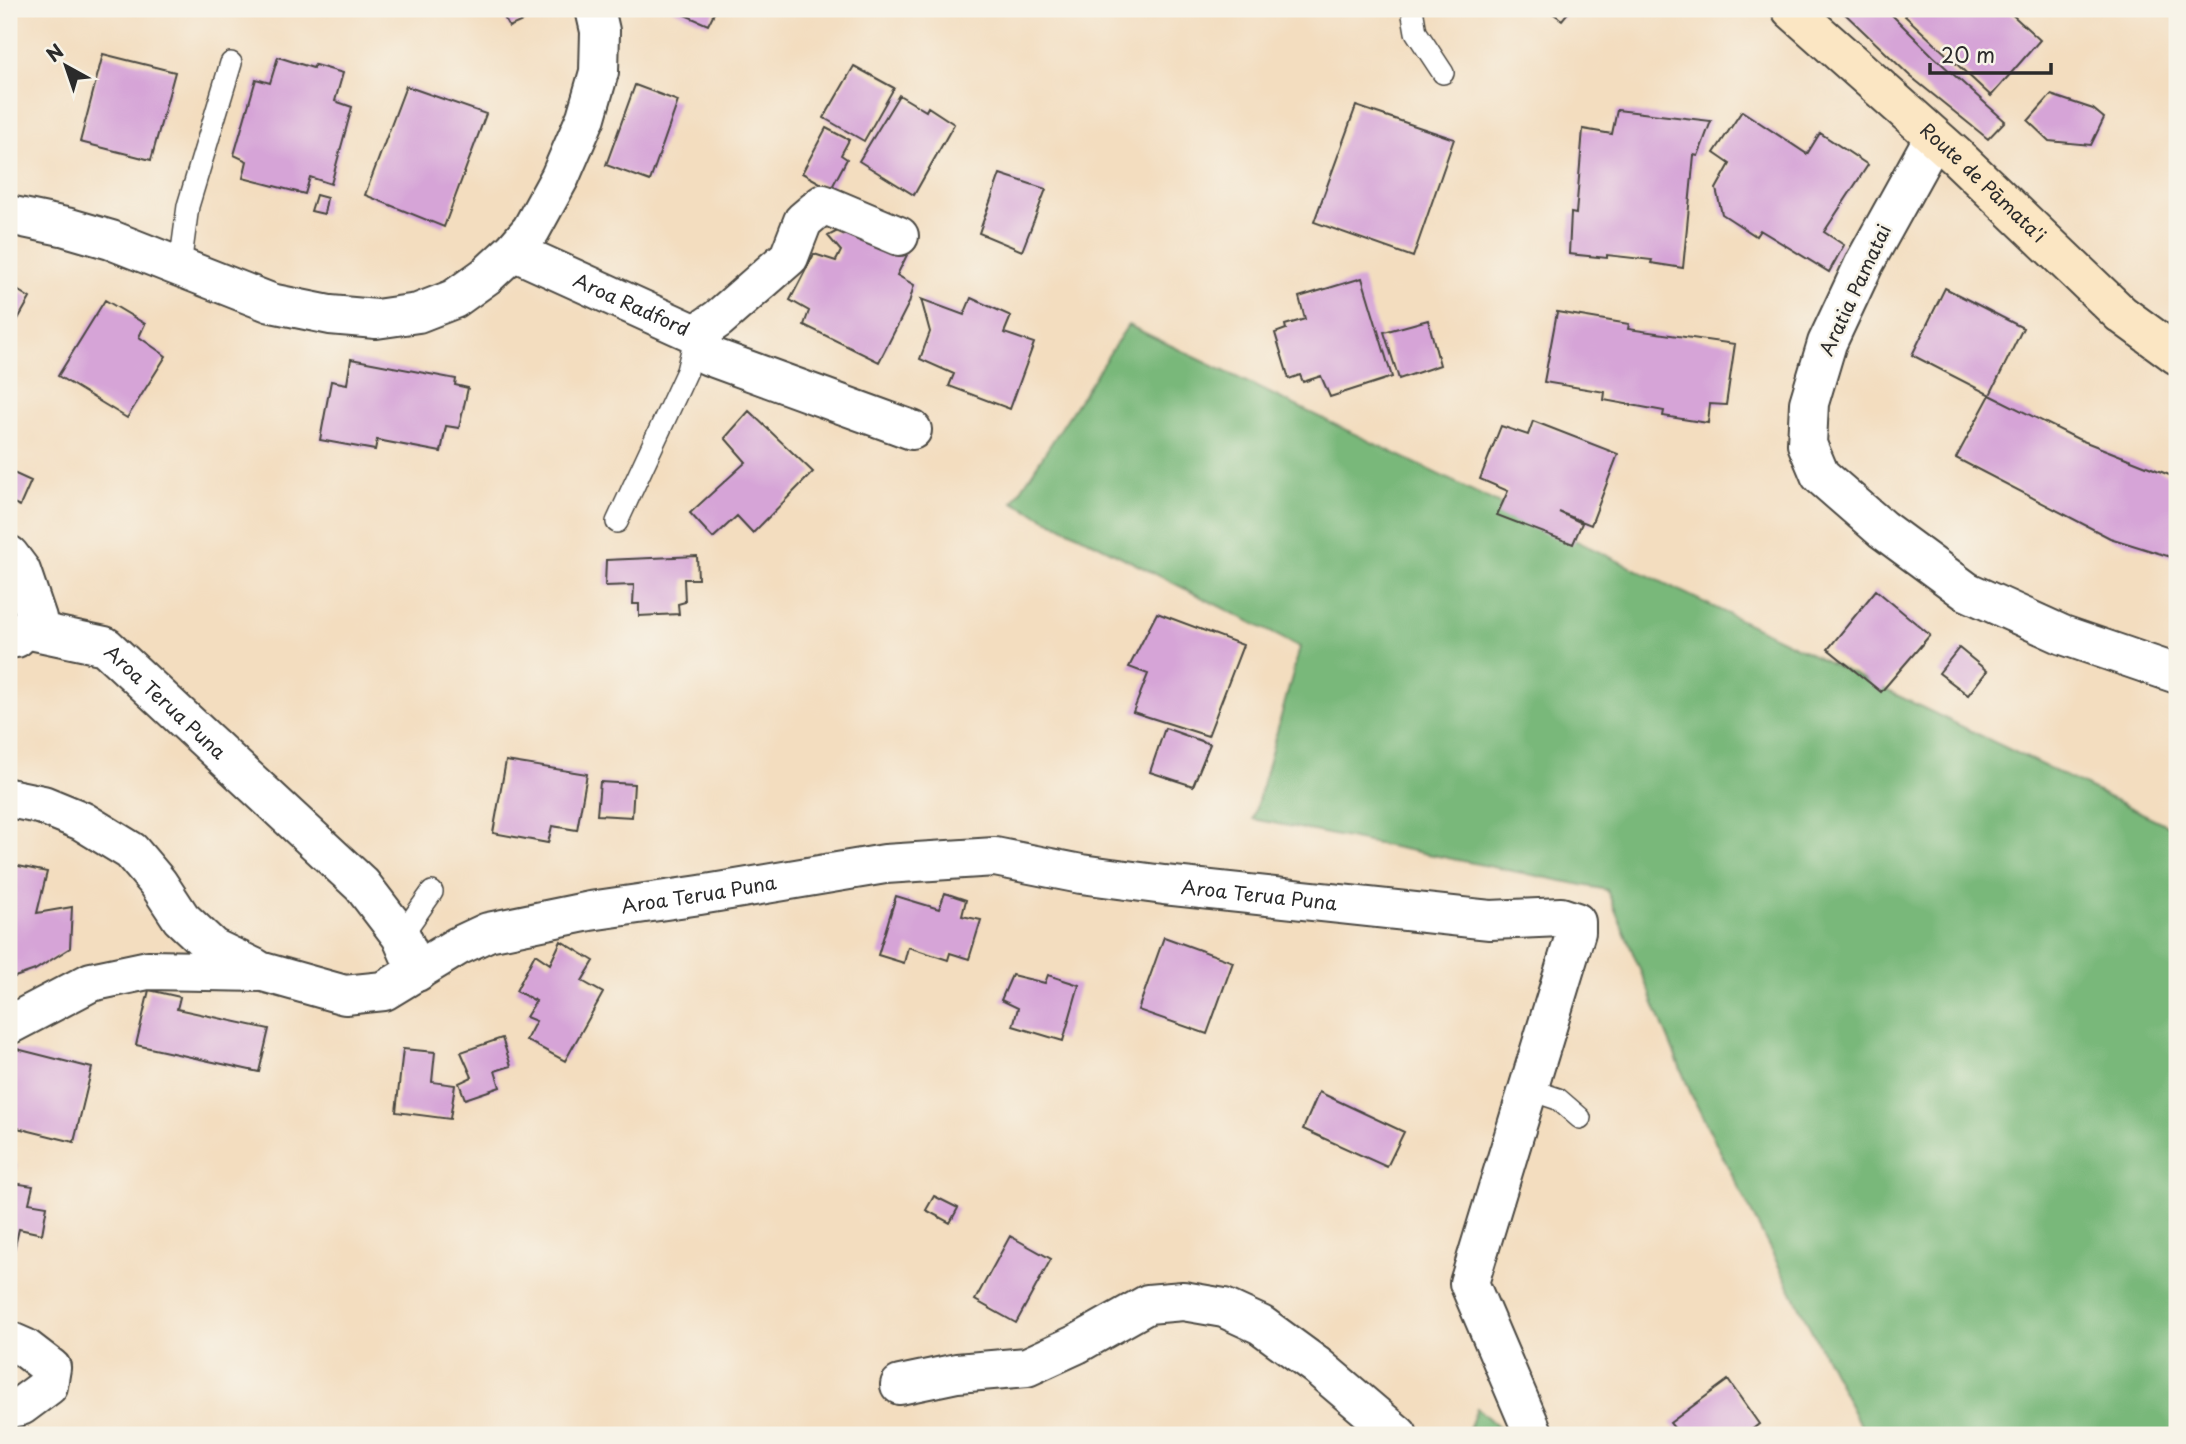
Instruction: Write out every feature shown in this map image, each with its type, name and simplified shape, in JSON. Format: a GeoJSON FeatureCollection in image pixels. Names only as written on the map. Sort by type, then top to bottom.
{"type":"FeatureCollection","features":[{"type":"Feature","properties":{"kind":"main road","name":"Route de Pāmata'i"},"geometry":{"type":"LineString","coordinates":[[1791,9],[2016,212],[2121,314],[2177,355]]}},
{"type":"Feature","properties":{"kind":"street"},"geometry":{"type":"LineString","coordinates":[[9,215],[66,226],[111,240],[271,303],[330,315],[376,320],[418,313],[454,299],[486,276],[531,230],[560,177],[586,117],[599,72],[600,31],[595,9]]}},
{"type":"Feature","properties":{"kind":"street","name":"Aratia Pamatai"},"geometry":{"type":"LineString","coordinates":[[1934,137],[1865,262],[1827,343],[1809,403],[1807,444],[1820,475],[1882,529],[1966,592],[2063,635],[2177,674]]}},
{"type":"Feature","properties":{"kind":"street","name":"Aroa Radford"},"geometry":{"type":"LineString","coordinates":[[513,251],[696,334],[718,320],[789,257],[803,221],[822,204],[899,236]]}},
{"type":"Feature","properties":{"kind":"street"},"geometry":{"type":"LineString","coordinates":[[696,334],[709,356],[912,430]]}},
{"type":"Feature","properties":{"kind":"street","name":"Aroa Terua Puna"},"geometry":{"type":"LineString","coordinates":[[9,555],[21,571],[37,618],[17,634]]}},
{"type":"Feature","properties":{"kind":"street","name":"Aroa Terua Puna"},"geometry":{"type":"LineString","coordinates":[[17,634],[105,646],[362,885],[401,936],[418,972]]}},
{"type":"Feature","properties":{"kind":"street","name":"Aroa Terua Puna"},"geometry":{"type":"LineString","coordinates":[[9,798],[43,805],[82,821],[131,851],[158,883],[181,918],[213,948],[263,972],[345,995],[384,991],[457,946],[488,932],[590,911],[885,864],[995,857],[1109,878],[1476,918],[1561,917],[1576,922],[1576,932],[1469,1283],[1534,1435]]}},
{"type":"Feature","properties":{"kind":"street","name":"Aroa Terua Puna"},"geometry":{"type":"LineString","coordinates":[[9,1025],[90,982],[148,970],[263,972]]}},
{"type":"Feature","properties":{"kind":"street"},"geometry":{"type":"LineString","coordinates":[[900,1385],[957,1373],[1027,1367],[1077,1344],[1148,1304],[1183,1301],[1224,1308],[1261,1325],[1317,1366],[1398,1435]]}},
{"type":"Feature","properties":{"kind":"street"},"geometry":{"type":"LineString","coordinates":[[9,1408],[21,1406],[48,1386],[51,1368],[14,1347]]}},
{"type":"Feature","properties":{"kind":"lane"},"geometry":{"type":"LineString","coordinates":[[1412,9],[1416,32],[1443,72]]}},
{"type":"Feature","properties":{"kind":"lane"},"geometry":{"type":"LineString","coordinates":[[180,266],[188,206],[231,63]]}},
{"type":"Feature","properties":{"kind":"lane"},"geometry":{"type":"LineString","coordinates":[[617,522],[687,371],[696,334]]}},
{"type":"Feature","properties":{"kind":"lane"},"geometry":{"type":"LineString","coordinates":[[401,936],[432,892]]}},
{"type":"Feature","properties":{"kind":"lane"},"geometry":{"type":"LineString","coordinates":[[1528,1089],[1558,1099],[1580,1118]]}},
{"type":"Feature","properties":{"kind":"green space"},"geometry":{"type":"Polygon","coordinates":[[[1128,325],[2177,830],[2177,1435],[1865,1435],[1692,1096],[1607,890],[1253,819],[1300,647],[1013,502],[1128,325]]]}},
{"type":"Feature","properties":{"kind":"green space"},"geometry":{"type":"Polygon","coordinates":[[[1477,1408],[1507,1435],[1467,1435],[1477,1408]]]}},
{"type":"Feature","properties":{"kind":"building"},"geometry":{"type":"Polygon","coordinates":[[[500,9],[549,9],[509,27],[500,9]]]}},
{"type":"Feature","properties":{"kind":"building"},"geometry":{"type":"Polygon","coordinates":[[[671,9],[716,9],[708,25],[671,9]]]}},
{"type":"Feature","properties":{"kind":"building"},"geometry":{"type":"Polygon","coordinates":[[[1547,9],[1571,9],[1562,20],[1547,9]]]}},
{"type":"Feature","properties":{"kind":"building"},"geometry":{"type":"Polygon","coordinates":[[[1840,9],[1886,9],[2005,121],[1988,139],[1910,76],[1840,9]]]}},
{"type":"Feature","properties":{"kind":"building"},"geometry":{"type":"Polygon","coordinates":[[[1911,9],[2006,9],[2040,40],[1991,96],[1905,16],[1911,9]]]}},
{"type":"Feature","properties":{"kind":"building"},"geometry":{"type":"Polygon","coordinates":[[[103,54],[175,72],[151,160],[80,142],[103,54]]]}},
{"type":"Feature","properties":{"kind":"building"},"geometry":{"type":"Polygon","coordinates":[[[278,57],[313,68],[315,65],[343,73],[335,101],[352,107],[331,184],[310,177],[305,194],[243,178],[247,161],[234,155],[256,79],[270,83],[278,57]]]}},
{"type":"Feature","properties":{"kind":"building"},"geometry":{"type":"Polygon","coordinates":[[[854,66],[894,88],[864,141],[824,118],[854,66]]]}},
{"type":"Feature","properties":{"kind":"building"},"geometry":{"type":"Polygon","coordinates":[[[635,85],[678,101],[650,181],[606,165],[635,85]]]}},
{"type":"Feature","properties":{"kind":"building"},"geometry":{"type":"Polygon","coordinates":[[[406,86],[486,114],[444,227],[365,195],[406,86]]]}},
{"type":"Feature","properties":{"kind":"building"},"geometry":{"type":"Polygon","coordinates":[[[899,95],[926,111],[928,107],[954,124],[914,195],[859,161],[899,95]]]}},
{"type":"Feature","properties":{"kind":"building"},"geometry":{"type":"Polygon","coordinates":[[[2051,95],[2093,109],[2104,118],[2091,145],[2049,141],[2028,121],[2051,95]]]}},
{"type":"Feature","properties":{"kind":"building"},"geometry":{"type":"Polygon","coordinates":[[[1356,106],[1454,139],[1413,257],[1314,222],[1356,106]]]}},
{"type":"Feature","properties":{"kind":"building"},"geometry":{"type":"Polygon","coordinates":[[[1617,110],[1711,121],[1698,156],[1694,155],[1683,268],[1651,263],[1652,260],[1569,254],[1571,213],[1576,214],[1583,129],[1612,134],[1617,110]]]}},
{"type":"Feature","properties":{"kind":"building"},"geometry":{"type":"Polygon","coordinates":[[[1742,111],[1807,154],[1820,133],[1868,165],[1824,232],[1844,245],[1829,272],[1760,230],[1756,236],[1722,214],[1716,189],[1730,164],[1714,153],[1742,111]]]}},
{"type":"Feature","properties":{"kind":"building"},"geometry":{"type":"Polygon","coordinates":[[[826,128],[849,140],[841,155],[847,159],[831,189],[802,173],[826,128]]]}},
{"type":"Feature","properties":{"kind":"building"},"geometry":{"type":"Polygon","coordinates":[[[1000,174],[1046,189],[1022,251],[979,233],[1000,174]]]}},
{"type":"Feature","properties":{"kind":"building"},"geometry":{"type":"Polygon","coordinates":[[[316,195],[327,198],[324,214],[311,211],[316,195]]]}},
{"type":"Feature","properties":{"kind":"building"},"geometry":{"type":"Polygon","coordinates":[[[849,225],[907,255],[897,275],[914,285],[909,303],[879,362],[804,325],[809,311],[790,300],[814,254],[836,261],[841,251],[828,236],[849,225]]]}},
{"type":"Feature","properties":{"kind":"building"},"geometry":{"type":"Polygon","coordinates":[[[1362,278],[1392,377],[1330,397],[1321,376],[1303,382],[1300,375],[1289,379],[1275,333],[1286,329],[1285,325],[1305,319],[1299,297],[1362,278]]]}},
{"type":"Feature","properties":{"kind":"building"},"geometry":{"type":"Polygon","coordinates":[[[9,285],[30,298],[9,335],[9,285]]]}},
{"type":"Feature","properties":{"kind":"building"},"geometry":{"type":"Polygon","coordinates":[[[1945,288],[2023,328],[1990,395],[1912,355],[1945,288]]]}},
{"type":"Feature","properties":{"kind":"building"},"geometry":{"type":"Polygon","coordinates":[[[971,298],[1011,316],[1004,333],[1034,343],[1010,409],[949,386],[954,374],[920,359],[930,332],[921,299],[964,315],[971,298]]]}},
{"type":"Feature","properties":{"kind":"building"},"geometry":{"type":"Polygon","coordinates":[[[105,300],[145,324],[139,337],[166,356],[127,418],[58,376],[105,300]]]}},
{"type":"Feature","properties":{"kind":"building"},"geometry":{"type":"Polygon","coordinates":[[[1557,312],[1629,324],[1628,329],[1735,344],[1726,405],[1710,404],[1708,423],[1663,416],[1664,411],[1604,400],[1605,392],[1544,382],[1557,312]]]}},
{"type":"Feature","properties":{"kind":"building"},"geometry":{"type":"Polygon","coordinates":[[[1428,320],[1440,365],[1399,379],[1384,332],[1428,320]]]}},
{"type":"Feature","properties":{"kind":"building"},"geometry":{"type":"Polygon","coordinates":[[[351,359],[456,379],[455,385],[468,388],[459,428],[446,426],[441,452],[377,440],[375,450],[320,440],[331,381],[347,384],[351,359]]]}},
{"type":"Feature","properties":{"kind":"building"},"geometry":{"type":"Polygon","coordinates":[[[1990,395],[2078,439],[2177,478],[2177,559],[2110,538],[1956,458],[1990,395]]]}},
{"type":"Feature","properties":{"kind":"building"},"geometry":{"type":"Polygon","coordinates":[[[749,411],[813,472],[753,533],[737,516],[713,538],[690,513],[746,462],[725,438],[749,411]]]}},
{"type":"Feature","properties":{"kind":"building"},"geometry":{"type":"Polygon","coordinates":[[[1533,421],[1618,454],[1591,525],[1559,512],[1582,523],[1573,544],[1497,515],[1508,491],[1480,479],[1501,426],[1528,435],[1533,421]]]}},
{"type":"Feature","properties":{"kind":"building"},"geometry":{"type":"Polygon","coordinates":[[[9,471],[31,481],[20,506],[9,501],[9,471]]]}},
{"type":"Feature","properties":{"kind":"building"},"geometry":{"type":"Polygon","coordinates":[[[697,556],[698,579],[684,579],[685,602],[678,604],[679,614],[639,616],[639,604],[633,604],[634,585],[605,586],[606,560],[697,556]]]}},
{"type":"Feature","properties":{"kind":"building"},"geometry":{"type":"Polygon","coordinates":[[[1876,590],[1930,635],[1881,692],[1828,649],[1876,590]]]}},
{"type":"Feature","properties":{"kind":"building"},"geometry":{"type":"Polygon","coordinates":[[[1157,613],[1243,645],[1208,736],[1133,712],[1148,674],[1129,667],[1157,613]]]}},
{"type":"Feature","properties":{"kind":"building"},"geometry":{"type":"Polygon","coordinates":[[[1959,648],[1987,671],[1968,695],[1939,673],[1959,648]]]}},
{"type":"Feature","properties":{"kind":"building"},"geometry":{"type":"Polygon","coordinates":[[[1165,728],[1210,744],[1193,786],[1150,772],[1165,728]]]}},
{"type":"Feature","properties":{"kind":"building"},"geometry":{"type":"Polygon","coordinates":[[[506,761],[587,774],[577,830],[552,826],[548,843],[493,833],[506,761]]]}},
{"type":"Feature","properties":{"kind":"building"},"geometry":{"type":"Polygon","coordinates":[[[600,782],[634,784],[632,817],[597,815],[600,782]]]}},
{"type":"Feature","properties":{"kind":"building"},"geometry":{"type":"Polygon","coordinates":[[[9,864],[47,872],[37,913],[72,907],[70,948],[35,970],[9,979],[9,864]]]}},
{"type":"Feature","properties":{"kind":"building"},"geometry":{"type":"Polygon","coordinates":[[[945,893],[966,900],[962,916],[981,920],[969,959],[950,953],[948,960],[908,947],[904,963],[878,955],[896,896],[939,909],[945,893]]]}},
{"type":"Feature","properties":{"kind":"building"},"geometry":{"type":"Polygon","coordinates":[[[1164,937],[1233,962],[1207,1034],[1138,1010],[1164,937]]]}},
{"type":"Feature","properties":{"kind":"building"},"geometry":{"type":"Polygon","coordinates":[[[561,941],[594,961],[582,981],[603,993],[565,1061],[526,1040],[536,1021],[526,1017],[536,1001],[516,991],[535,954],[550,964],[561,941]]]}},
{"type":"Feature","properties":{"kind":"building"},"geometry":{"type":"Polygon","coordinates":[[[1012,975],[1045,983],[1048,975],[1079,985],[1063,1041],[1013,1026],[1018,1008],[1001,1000],[1012,975]]]}},
{"type":"Feature","properties":{"kind":"building"},"geometry":{"type":"Polygon","coordinates":[[[149,990],[180,997],[177,1009],[269,1029],[259,1072],[136,1045],[149,990]]]}},
{"type":"Feature","properties":{"kind":"building"},"geometry":{"type":"Polygon","coordinates":[[[502,1038],[511,1066],[495,1071],[500,1087],[465,1099],[459,1083],[472,1077],[461,1052],[502,1038]]]}},
{"type":"Feature","properties":{"kind":"building"},"geometry":{"type":"Polygon","coordinates":[[[9,1047],[92,1068],[74,1142],[9,1126],[9,1047]]]}},
{"type":"Feature","properties":{"kind":"building"},"geometry":{"type":"Polygon","coordinates":[[[403,1049],[435,1052],[432,1082],[455,1085],[450,1119],[396,1112],[403,1049]]]}},
{"type":"Feature","properties":{"kind":"building"},"geometry":{"type":"Polygon","coordinates":[[[1319,1092],[1404,1132],[1387,1167],[1303,1129],[1319,1092]]]}},
{"type":"Feature","properties":{"kind":"building"},"geometry":{"type":"Polygon","coordinates":[[[9,1163],[17,1165],[13,1183],[33,1186],[29,1203],[47,1206],[42,1234],[19,1229],[14,1250],[9,1249],[9,1163]]]}},
{"type":"Feature","properties":{"kind":"building"},"geometry":{"type":"Polygon","coordinates":[[[934,1196],[958,1208],[950,1223],[926,1210],[934,1196]]]}},
{"type":"Feature","properties":{"kind":"building"},"geometry":{"type":"Polygon","coordinates":[[[1010,1236],[1051,1259],[1016,1323],[975,1300],[1010,1236]]]}},
{"type":"Feature","properties":{"kind":"building"},"geometry":{"type":"Polygon","coordinates":[[[1728,1380],[1759,1424],[1745,1435],[1680,1435],[1670,1423],[1728,1380]]]}}]}
